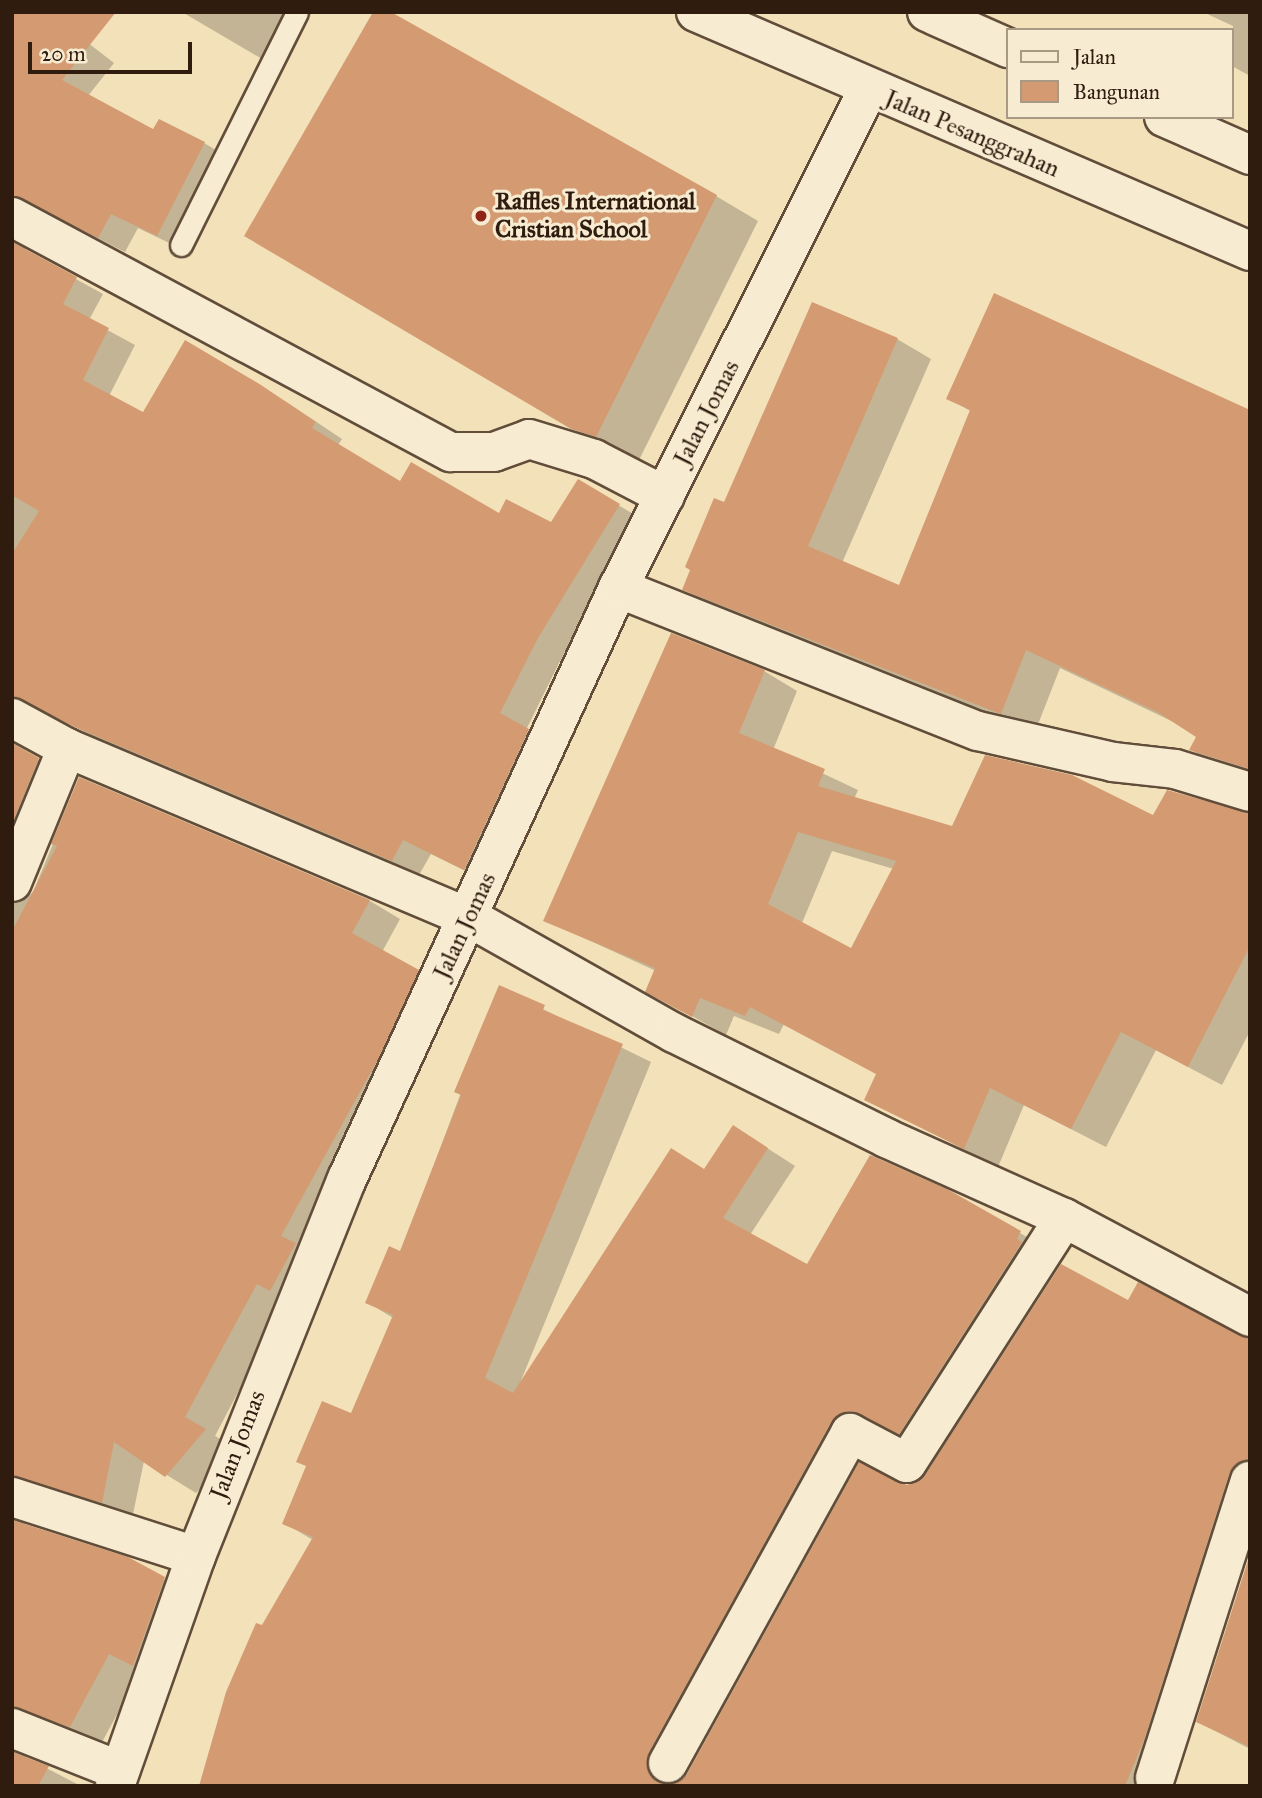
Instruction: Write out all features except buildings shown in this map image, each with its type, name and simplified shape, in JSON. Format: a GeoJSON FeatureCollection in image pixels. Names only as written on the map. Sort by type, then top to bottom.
{"type":"FeatureCollection","features":[{"type":"Feature","properties":{"kind":"street","name":"Jalan Pesanggrahan"},"geometry":{"type":"LineString","coordinates":[[696,12],[869,90],[1250,251]]}},
{"type":"Feature","properties":{"kind":"street"},"geometry":{"type":"LineString","coordinates":[[927,12],[1006,47]]}},
{"type":"Feature","properties":{"kind":"street","name":"Jalan Jomas"},"geometry":{"type":"LineString","coordinates":[[118,1779],[196,1556],[347,1179],[470,918],[618,588],[869,90]]}},
{"type":"Feature","properties":{"kind":"street"},"geometry":{"type":"LineString","coordinates":[[1169,119],[1250,155]]}},
{"type":"Feature","properties":{"kind":"street"},"geometry":{"type":"LineString","coordinates":[[12,217],[451,452],[494,452],[529,439],[594,459],[665,496]]}},
{"type":"Feature","properties":{"kind":"street"},"geometry":{"type":"LineString","coordinates":[[618,588],[978,731],[1113,762],[1175,769],[1250,792]]}},
{"type":"Feature","properties":{"kind":"street"},"geometry":{"type":"LineString","coordinates":[[12,718],[67,748],[470,918],[687,1040],[886,1138],[1064,1218],[1250,1317]]}},
{"type":"Feature","properties":{"kind":"street"},"geometry":{"type":"LineString","coordinates":[[12,882],[67,748]]}},
{"type":"Feature","properties":{"kind":"street"},"geometry":{"type":"LineString","coordinates":[[668,1763],[850,1433],[908,1463],[1064,1218]]}},
{"type":"Feature","properties":{"kind":"street"},"geometry":{"type":"LineString","coordinates":[[1155,1778],[1250,1481]]}},
{"type":"Feature","properties":{"kind":"street"},"geometry":{"type":"LineString","coordinates":[[12,1497],[196,1556]]}},
{"type":"Feature","properties":{"kind":"street"},"geometry":{"type":"LineString","coordinates":[[12,1728],[118,1779]]}},
{"type":"Feature","properties":{"kind":"lane"},"geometry":{"type":"LineString","coordinates":[[181,245],[297,12]]}},
{"type":"Feature","properties":{"kind":"place","name":"Raffles International Cristian School"},"geometry":{"type":"Point","coordinates":[481,216]}}]}
